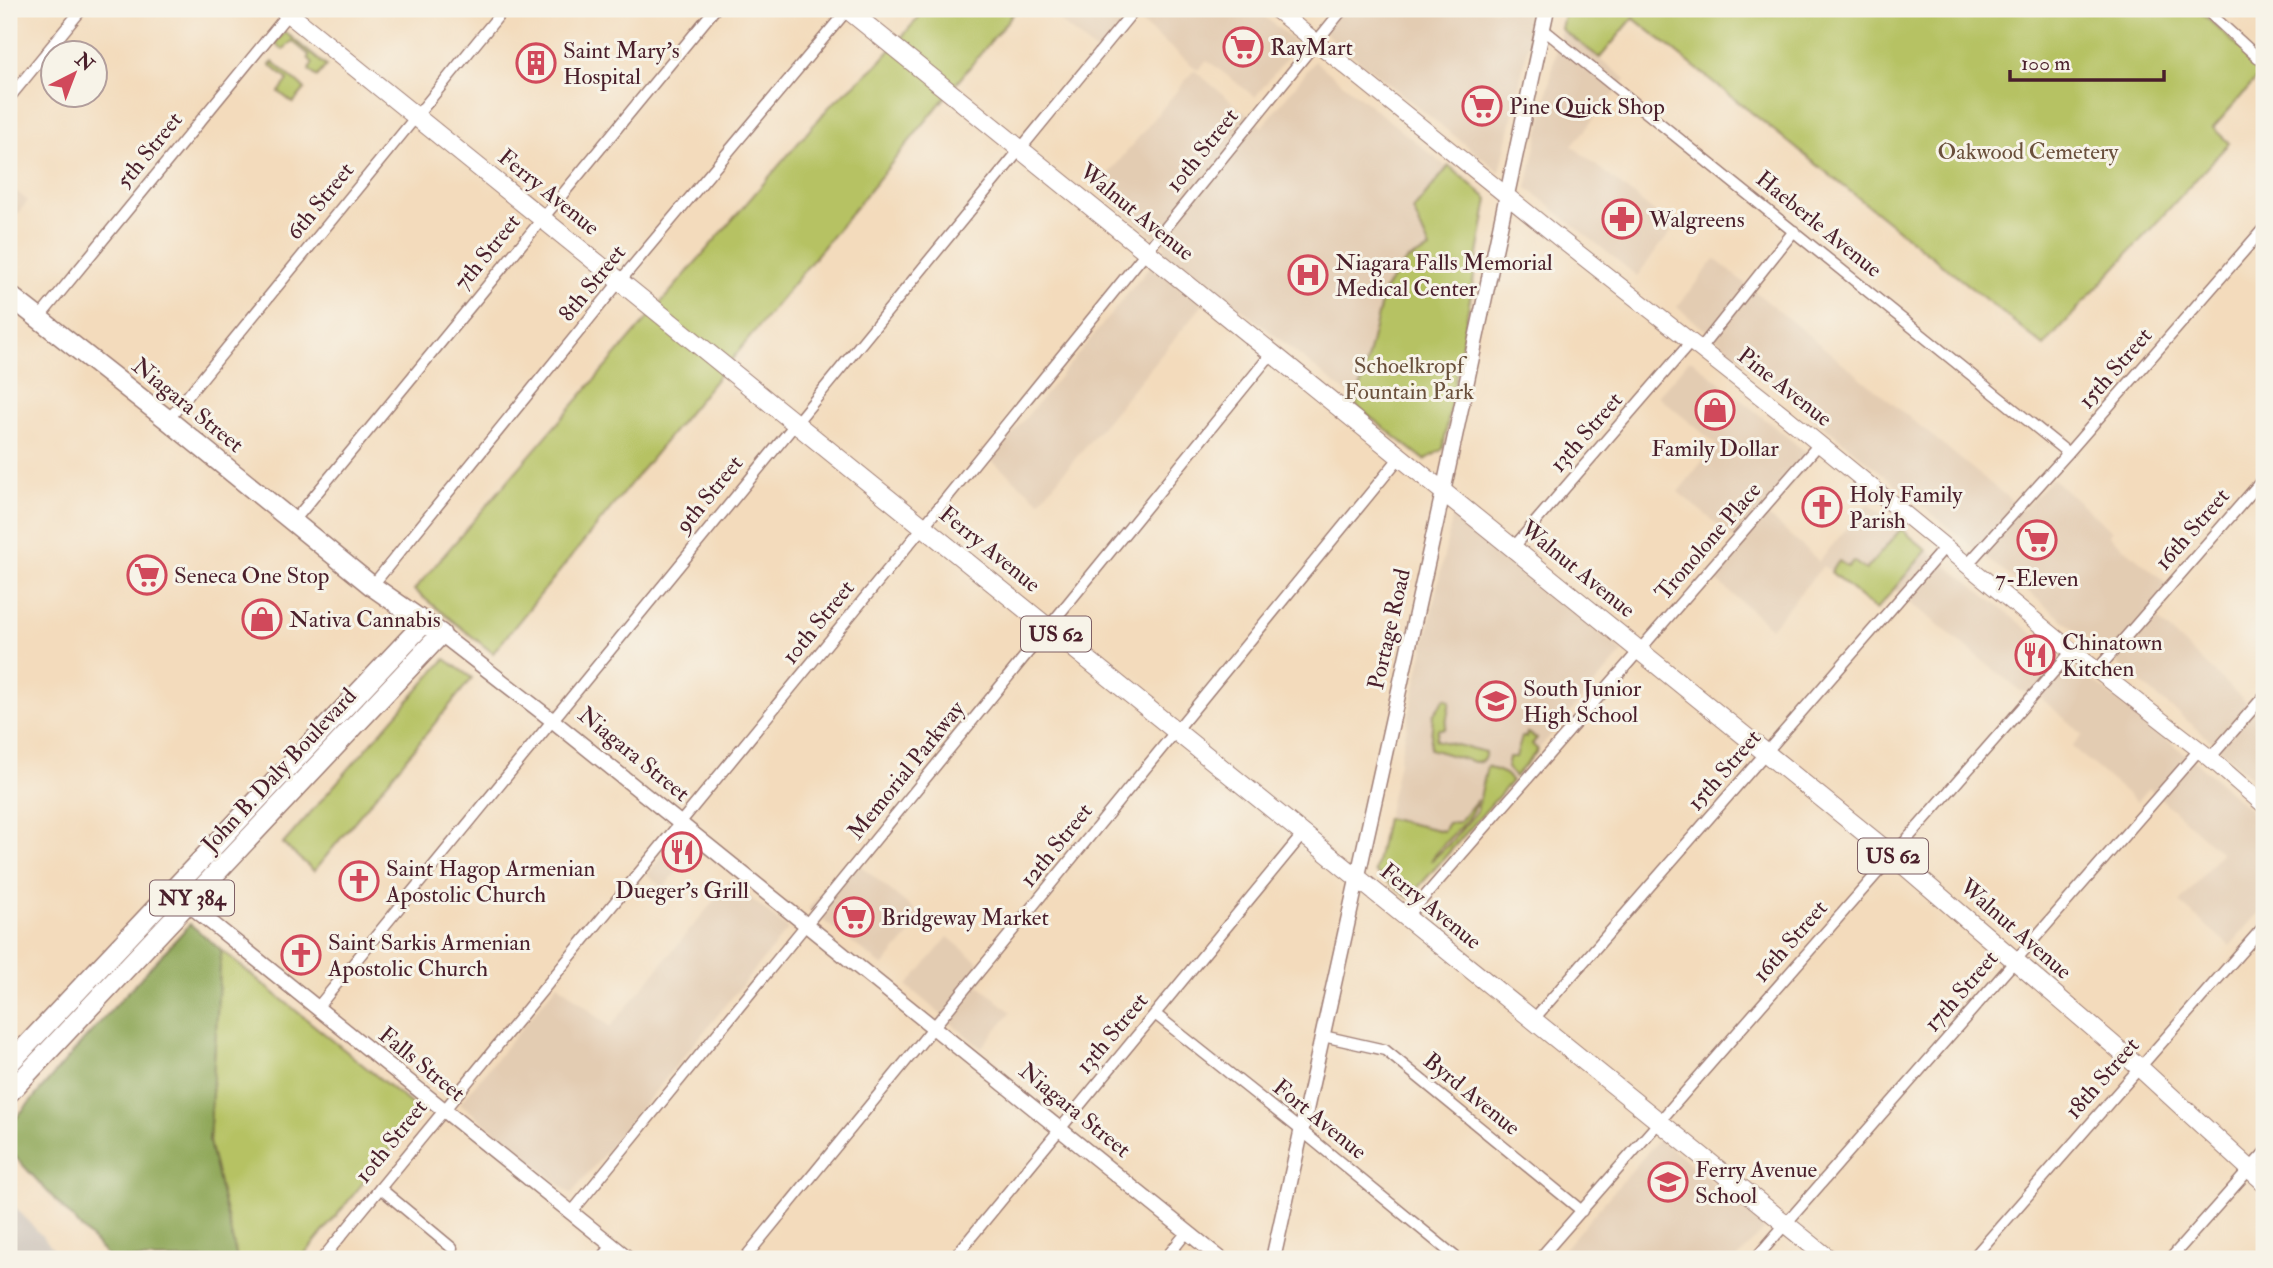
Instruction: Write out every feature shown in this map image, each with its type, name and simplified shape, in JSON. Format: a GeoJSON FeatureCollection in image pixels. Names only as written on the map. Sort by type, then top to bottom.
{"type":"FeatureCollection","features":[{"type":"Feature","properties":{"kind":"highway","name":"Niagara Street"},"geometry":{"type":"LineString","coordinates":[[9,295],[372,586],[441,634]]}},
{"type":"Feature","properties":{"kind":"highway","name":"John B. Daly Boulevard"},"geometry":{"type":"LineString","coordinates":[[9,1064],[424,623]]}},
{"type":"Feature","properties":{"kind":"highway","name":"John B. Daly Boulevard"},"geometry":{"type":"LineString","coordinates":[[9,1093],[441,634]]}},
{"type":"Feature","properties":{"kind":"main road","name":"Walnut Avenue"},"geometry":{"type":"LineString","coordinates":[[848,9],[1892,855],[2139,1067],[2264,1182]]}},
{"type":"Feature","properties":{"kind":"main road","name":"Pine Avenue"},"geometry":{"type":"LineString","coordinates":[[1275,9],[1819,443],[2072,651],[2205,754],[2264,805]]}},
{"type":"Feature","properties":{"kind":"main road","name":"Ferry Avenue"},"geometry":{"type":"LineString","coordinates":[[288,10],[1829,1259]]}},
{"type":"Feature","properties":{"kind":"street"},"geometry":{"type":"LineString","coordinates":[[9,98],[82,9]]}},
{"type":"Feature","properties":{"kind":"street","name":"6th Street"},"geometry":{"type":"LineString","coordinates":[[168,420],[504,9]]}},
{"type":"Feature","properties":{"kind":"street","name":"7th Street"},"geometry":{"type":"LineString","coordinates":[[293,522],[715,9]]}},
{"type":"Feature","properties":{"kind":"street","name":"8th Street"},"geometry":{"type":"LineString","coordinates":[[372,586],[620,281],[848,9]]}},
{"type":"Feature","properties":{"kind":"street","name":"9th Street"},"geometry":{"type":"LineString","coordinates":[[317,1008],[1135,9]]}},
{"type":"Feature","properties":{"kind":"street","name":"10th Street"},"geometry":{"type":"LineString","coordinates":[[321,1259],[923,527],[1343,9]]}},
{"type":"Feature","properties":{"kind":"street","name":"Portage Road"},"geometry":{"type":"LineString","coordinates":[[1274,1259],[1547,9]]}},
{"type":"Feature","properties":{"kind":"street"},"geometry":{"type":"LineString","coordinates":[[2205,9],[2264,63]]}},
{"type":"Feature","properties":{"kind":"street","name":"5th Street"},"geometry":{"type":"LineString","coordinates":[[39,318],[288,10]]}},
{"type":"Feature","properties":{"kind":"street","name":"Haeberle Avenue"},"geometry":{"type":"LineString","coordinates":[[1543,29],[2068,453]]}},
{"type":"Feature","properties":{"kind":"street","name":"15th Street"},"geometry":{"type":"LineString","coordinates":[[1968,565],[2264,228]]}},
{"type":"Feature","properties":{"kind":"street","name":"13th Street"},"geometry":{"type":"LineString","coordinates":[[1513,548],[1695,346],[1794,231]]}},
{"type":"Feature","properties":{"kind":"street","name":"Memorial Parkway"},"geometry":{"type":"LineString","coordinates":[[571,1213],[1272,353]]}},
{"type":"Feature","properties":{"kind":"street","name":"Tronolone Place"},"geometry":{"type":"LineString","coordinates":[[1406,918],[1819,443]]}},
{"type":"Feature","properties":{"kind":"street","name":"12th Street"},"geometry":{"type":"LineString","coordinates":[[744,1259],[1400,457]]}},
{"type":"Feature","properties":{"kind":"street","name":"16th Street"},"geometry":{"type":"LineString","coordinates":[[2097,670],[2264,478]]}},
{"type":"Feature","properties":{"kind":"street","name":"15th Street"},"geometry":{"type":"LineString","coordinates":[[1533,1020],[1945,547]]}},
{"type":"Feature","properties":{"kind":"street","name":"Niagara Street"},"geometry":{"type":"LineString","coordinates":[[441,634],[552,720],[1222,1259]]}},
{"type":"Feature","properties":{"kind":"street","name":"16th Street"},"geometry":{"type":"LineString","coordinates":[[1539,1259],[2072,651]]}},
{"type":"Feature","properties":{"kind":"street","name":"17th Street"},"geometry":{"type":"LineString","coordinates":[[1755,1259],[2015,960],[2205,754],[2264,696]]}},
{"type":"Feature","properties":{"kind":"street","name":"13th Street"},"geometry":{"type":"LineString","coordinates":[[953,1259],[1303,834]]}},
{"type":"Feature","properties":{"kind":"street","name":"Falls Street"},"geometry":{"type":"LineString","coordinates":[[187,903],[629,1259]]}},
{"type":"Feature","properties":{"kind":"street","name":"18th Street"},"geometry":{"type":"LineString","coordinates":[[1972,1259],[2264,926]]}},
{"type":"Feature","properties":{"kind":"street","name":"Fort Avenue"},"geometry":{"type":"LineString","coordinates":[[1155,1014],[1458,1259]]}},
{"type":"Feature","properties":{"kind":"street","name":"Byrd Avenue"},"geometry":{"type":"LineString","coordinates":[[1323,1036],[1385,1050],[1582,1211]]}},
{"type":"Feature","properties":{"kind":"street"},"geometry":{"type":"LineString","coordinates":[[2170,1259],[2264,1153]]}},
{"type":"Feature","properties":{"kind":"street"},"geometry":{"type":"LineString","coordinates":[[380,1188],[452,1248]]}},
{"type":"Feature","properties":{"kind":"street"},"geometry":{"type":"LineString","coordinates":[[1165,1259],[1188,1232]]}},
{"type":"Feature","properties":{"kind":"street"},"geometry":{"type":"LineString","coordinates":[[601,1259],[612,1246]]}},
{"type":"Feature","properties":{"kind":"shaded area"},"geometry":{"type":"Polygon","coordinates":[[[1045,9],[1255,9],[1298,44],[1255,97],[1207,60],[1198,70],[1134,17],[1101,56],[1045,9]]]}},
{"type":"Feature","properties":{"kind":"shaded area"},"geometry":{"type":"Polygon","coordinates":[[[1332,9],[1536,9],[1500,172],[1317,27],[1332,9]]]}},
{"type":"Feature","properties":{"kind":"shaded area"},"geometry":{"type":"Polygon","coordinates":[[[1561,29],[1626,79],[1572,146],[1674,228],[1637,276],[1527,188],[1561,29]]]}},
{"type":"Feature","properties":{"kind":"shaded area","name":"Niagara Falls Memorial Medical Center"},"geometry":{"type":"Polygon","coordinates":[[[1315,61],[1484,197],[1486,205],[1440,451],[1429,458],[1216,289],[1040,501],[991,460],[1166,247],[1096,189],[1194,70],[1262,127],[1315,61]]]}},
{"type":"Feature","properties":{"kind":"shaded area"},"geometry":{"type":"Polygon","coordinates":[[[9,185],[28,201],[9,224],[9,185]]]}},
{"type":"Feature","properties":{"kind":"shaded area"},"geometry":{"type":"Polygon","coordinates":[[[1715,259],[2023,510],[2052,478],[2112,531],[2109,535],[2176,591],[2154,616],[2264,719],[2264,789],[2195,727],[1677,307],[1715,259]]]}},
{"type":"Feature","properties":{"kind":"shaded area"},"geometry":{"type":"Polygon","coordinates":[[[1692,360],[1813,458],[1767,515],[1819,561],[1868,503],[1901,529],[1866,571],[1848,568],[1839,561],[1831,572],[1823,566],[1771,628],[1714,578],[1742,545],[1678,492],[1716,444],[1658,396],[1688,361],[1692,360]]]}},
{"type":"Feature","properties":{"kind":"shaded area","name":"South Junior High School"},"geometry":{"type":"Polygon","coordinates":[[[1453,514],[1623,652],[1409,898],[1375,872],[1453,514]]]}},
{"type":"Feature","properties":{"kind":"shaded area"},"geometry":{"type":"Polygon","coordinates":[[[1927,550],[2203,768],[2264,822],[2264,907],[2230,946],[2180,903],[2221,853],[2149,788],[2137,802],[2072,747],[2083,735],[2041,698],[2019,690],[1894,589],[1927,550]]]}},
{"type":"Feature","properties":{"kind":"shaded area"},"geometry":{"type":"Polygon","coordinates":[[[683,842],[694,851],[663,888],[647,875],[673,843],[683,842]]]}},
{"type":"Feature","properties":{"kind":"shaded area"},"geometry":{"type":"Polygon","coordinates":[[[851,858],[924,918],[883,966],[808,909],[851,858]]]}},
{"type":"Feature","properties":{"kind":"shaded area"},"geometry":{"type":"Polygon","coordinates":[[[730,881],[788,929],[570,1193],[460,1103],[558,984],[610,1027],[730,881]]]}},
{"type":"Feature","properties":{"kind":"shaded area"},"geometry":{"type":"Polygon","coordinates":[[[948,937],[989,971],[979,985],[1011,1012],[981,1048],[907,986],[948,937]]]}},
{"type":"Feature","properties":{"kind":"shaded area","name":"Ferry Avenue School"},"geometry":{"type":"Polygon","coordinates":[[[1659,1139],[1767,1226],[1737,1259],[1555,1259],[1659,1139]]]}},
{"type":"Feature","properties":{"kind":"shaded area"},"geometry":{"type":"Polygon","coordinates":[[[9,1200],[63,1259],[9,1259],[9,1200]]]}},
{"type":"Feature","properties":{"kind":"green space"},"geometry":{"type":"Polygon","coordinates":[[[926,9],[1017,9],[493,653],[414,590],[830,106],[879,63],[926,9]]]}},
{"type":"Feature","properties":{"kind":"green space","name":"Oakwood Cemetery"},"geometry":{"type":"Polygon","coordinates":[[[1565,9],[2197,9],[2261,67],[2261,74],[2213,128],[2229,143],[2044,346],[1633,18],[1600,58],[1561,29],[1565,9]]]}},
{"type":"Feature","properties":{"kind":"green space"},"geometry":{"type":"Polygon","coordinates":[[[285,32],[326,66],[317,77],[309,70],[313,63],[308,58],[309,55],[292,41],[283,50],[275,43],[285,32]]]}},
{"type":"Feature","properties":{"kind":"green space"},"geometry":{"type":"Polygon","coordinates":[[[273,62],[305,89],[293,103],[279,92],[288,80],[270,65],[273,62]]]}},
{"type":"Feature","properties":{"kind":"green space","name":"Schoelkropf Fountain Park"},"geometry":{"type":"Polygon","coordinates":[[[1449,166],[1488,199],[1443,449],[1425,460],[1356,406],[1384,290],[1406,261],[1430,249],[1413,210],[1449,166]]]}},
{"type":"Feature","properties":{"kind":"green space"},"geometry":{"type":"Polygon","coordinates":[[[1901,529],[1927,550],[1876,610],[1831,572],[1839,561],[1848,567],[1853,561],[1866,570],[1901,529]]]}},
{"type":"Feature","properties":{"kind":"green space"},"geometry":{"type":"Polygon","coordinates":[[[445,659],[472,678],[314,871],[283,844],[445,659]]]}},
{"type":"Feature","properties":{"kind":"green space"},"geometry":{"type":"Polygon","coordinates":[[[1445,698],[1450,701],[1445,729],[1438,729],[1436,740],[1486,752],[1481,761],[1474,762],[1430,749],[1433,715],[1445,698]]]}},
{"type":"Feature","properties":{"kind":"green space"},"geometry":{"type":"Polygon","coordinates":[[[1527,733],[1537,738],[1532,744],[1538,750],[1515,777],[1507,768],[1509,757],[1516,757],[1522,737],[1526,737],[1527,733]]]}},
{"type":"Feature","properties":{"kind":"green space"},"geometry":{"type":"Polygon","coordinates":[[[1487,766],[1505,774],[1512,781],[1409,898],[1375,872],[1386,818],[1443,831],[1448,823],[1459,822],[1477,800],[1468,818],[1431,861],[1477,811],[1487,766]]]}},
{"type":"Feature","properties":{"kind":"green space"},"geometry":{"type":"Polygon","coordinates":[[[190,924],[221,950],[209,1142],[237,1259],[110,1259],[9,1150],[9,1126],[190,924]]]}},
{"type":"Feature","properties":{"kind":"green space"},"geometry":{"type":"Polygon","coordinates":[[[221,950],[421,1112],[301,1259],[237,1259],[209,1142],[221,950]]]}},
{"type":"Feature","properties":{"kind":"place","name":"RayMart"},"geometry":{"type":"Point","coordinates":[1243,47]}},
{"type":"Feature","properties":{"kind":"place","name":"Saint Mary's Hospital"},"geometry":{"type":"Point","coordinates":[536,63]}},
{"type":"Feature","properties":{"kind":"place","name":"Pine Quick Shop"},"geometry":{"type":"Point","coordinates":[1482,106]}},
{"type":"Feature","properties":{"kind":"place","name":"Walgreens"},"geometry":{"type":"Point","coordinates":[1622,219]}},
{"type":"Feature","properties":{"kind":"place","name":"Niagara Falls Memorial Medical Center"},"geometry":{"type":"Point","coordinates":[1308,275]}},
{"type":"Feature","properties":{"kind":"place","name":"Family Dollar"},"geometry":{"type":"Point","coordinates":[1715,410]}},
{"type":"Feature","properties":{"kind":"place","name":"Holy Family Parish"},"geometry":{"type":"Point","coordinates":[1822,507]}},
{"type":"Feature","properties":{"kind":"place","name":"7-Eleven"},"geometry":{"type":"Point","coordinates":[2037,540]}},
{"type":"Feature","properties":{"kind":"place","name":"Seneca One Stop"},"geometry":{"type":"Point","coordinates":[147,575]}},
{"type":"Feature","properties":{"kind":"place","name":"Nativa Cannabis"},"geometry":{"type":"Point","coordinates":[262,619]}},
{"type":"Feature","properties":{"kind":"place","name":"Chinatown Kitchen"},"geometry":{"type":"Point","coordinates":[2035,655]}},
{"type":"Feature","properties":{"kind":"place","name":"South Junior High School"},"geometry":{"type":"Point","coordinates":[1496,701]}},
{"type":"Feature","properties":{"kind":"place","name":"Dueger's Grill"},"geometry":{"type":"Point","coordinates":[682,852]}},
{"type":"Feature","properties":{"kind":"place","name":"Saint Hagop Armenian Apostolic Church"},"geometry":{"type":"Point","coordinates":[359,881]}},
{"type":"Feature","properties":{"kind":"place","name":"Bridgeway Market"},"geometry":{"type":"Point","coordinates":[854,917]}},
{"type":"Feature","properties":{"kind":"place","name":"Saint Sarkis Armenian Apostolic Church"},"geometry":{"type":"Point","coordinates":[301,955]}},
{"type":"Feature","properties":{"kind":"place","name":"Ferry Avenue School"},"geometry":{"type":"Point","coordinates":[1668,1182]}}]}
